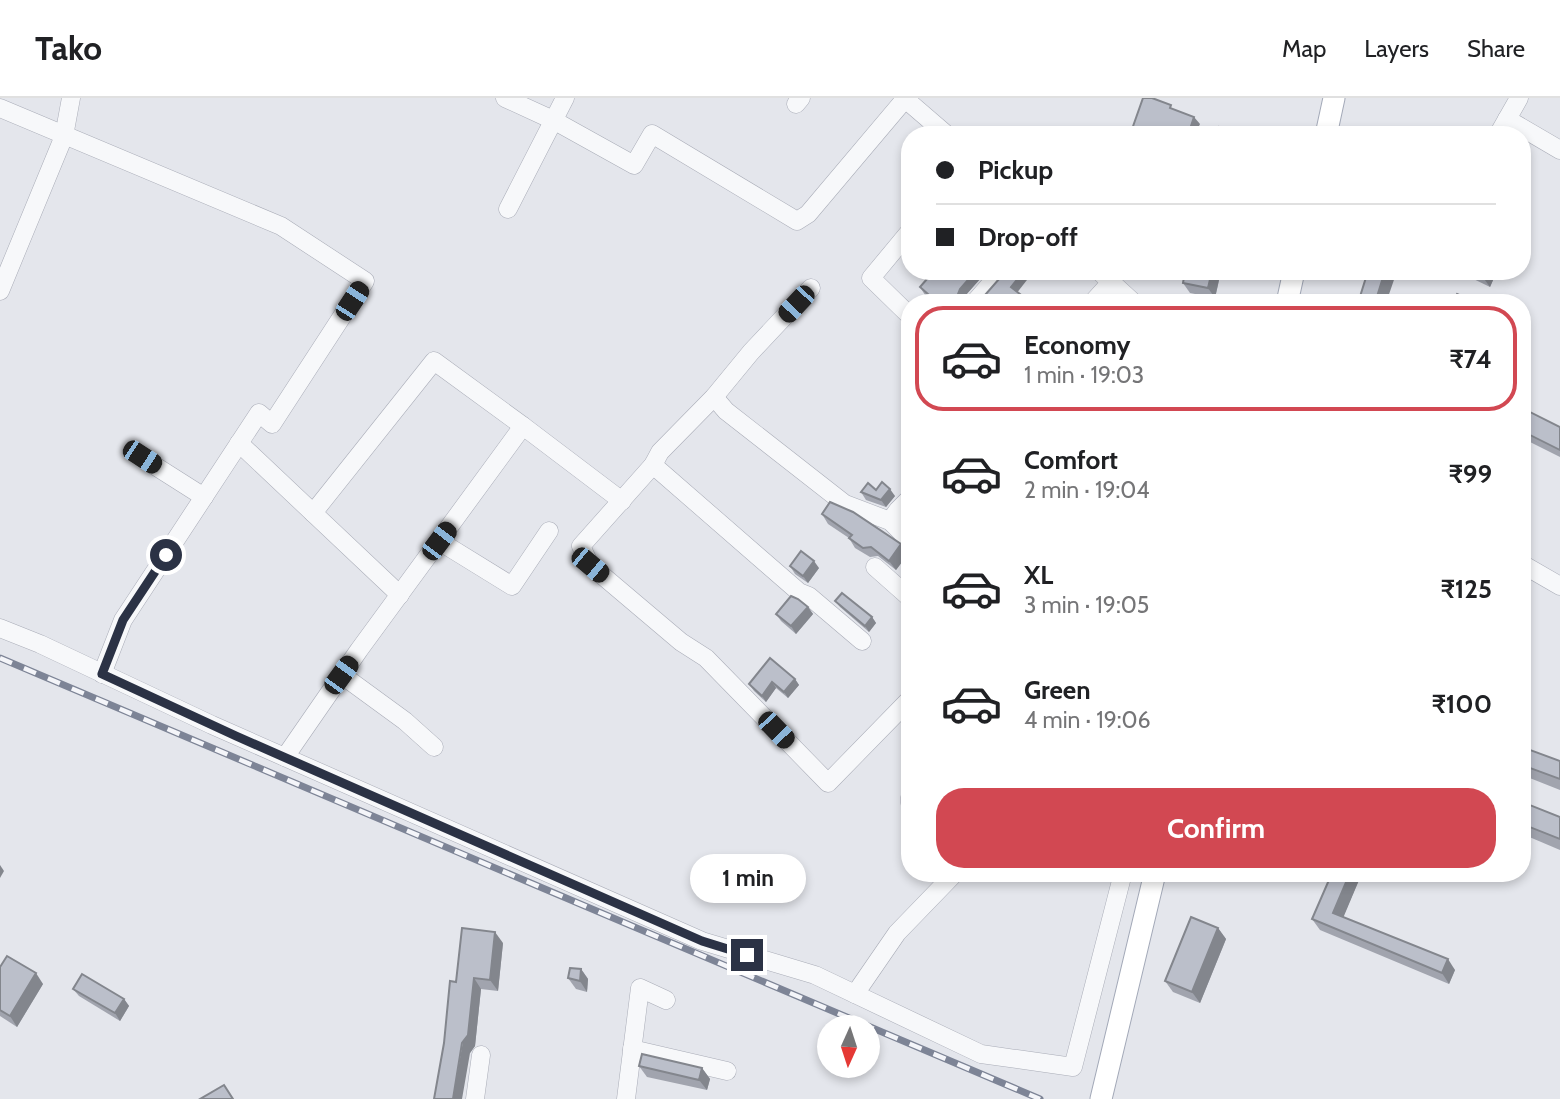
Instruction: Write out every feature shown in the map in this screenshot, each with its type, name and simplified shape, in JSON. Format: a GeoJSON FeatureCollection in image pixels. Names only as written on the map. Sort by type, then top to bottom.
{"type":"FeatureCollection","features":[{"type":"Feature","properties":{"kind":"main road"},"geometry":{"type":"LineString","coordinates":[[1328,126],[1334,98]]}},
{"type":"Feature","properties":{"kind":"main road"},"geometry":{"type":"LineString","coordinates":[[1101,1099],[1152,882]]}},
{"type":"Feature","properties":{"kind":"street"},"geometry":{"type":"LineString","coordinates":[[0,291],[64,136],[72,98]]}},
{"type":"Feature","properties":{"kind":"street"},"geometry":{"type":"LineString","coordinates":[[505,98],[553,120],[634,165],[652,134],[797,221],[808,214],[905,99],[936,126]]}},
{"type":"Feature","properties":{"kind":"street"},"geometry":{"type":"LineString","coordinates":[[508,209],[565,98]]}},
{"type":"Feature","properties":{"kind":"street"},"geometry":{"type":"LineString","coordinates":[[1504,126],[1519,98]]}},
{"type":"Feature","properties":{"kind":"street"},"geometry":{"type":"LineString","coordinates":[[0,108],[281,226],[365,281],[272,424],[259,413],[123,620],[102,674]]}},
{"type":"Feature","properties":{"kind":"street"},"geometry":{"type":"LineString","coordinates":[[1531,138],[1560,150]]}},
{"type":"Feature","properties":{"kind":"street"},"geometry":{"type":"LineString","coordinates":[[901,242],[871,278],[901,307]]}},
{"type":"Feature","properties":{"kind":"street"},"geometry":{"type":"LineString","coordinates":[[982,294],[994,280]]}},
{"type":"Feature","properties":{"kind":"street"},"geometry":{"type":"LineString","coordinates":[[1108,280],[1124,294]]}},
{"type":"Feature","properties":{"kind":"street"},"geometry":{"type":"LineString","coordinates":[[811,288],[751,352],[714,397],[660,452],[653,465],[581,546],[590,565],[681,642],[706,658],[828,783],[901,708]]}},
{"type":"Feature","properties":{"kind":"street"},"geometry":{"type":"LineString","coordinates":[[313,513],[434,361],[622,501]]}},
{"type":"Feature","properties":{"kind":"street"},"geometry":{"type":"LineString","coordinates":[[714,397],[726,411],[845,505],[890,521],[901,532]]}},
{"type":"Feature","properties":{"kind":"street"},"geometry":{"type":"LineString","coordinates":[[285,757],[341,675],[523,426]]}},
{"type":"Feature","properties":{"kind":"street"},"geometry":{"type":"LineString","coordinates":[[239,443],[400,594]]}},
{"type":"Feature","properties":{"kind":"street"},"geometry":{"type":"LineString","coordinates":[[142,457],[204,497]]}},
{"type":"Feature","properties":{"kind":"street"},"geometry":{"type":"LineString","coordinates":[[653,465],[799,592],[810,596],[862,641]]}},
{"type":"Feature","properties":{"kind":"street"},"geometry":{"type":"LineString","coordinates":[[890,521],[901,507]]}},
{"type":"Feature","properties":{"kind":"street"},"geometry":{"type":"LineString","coordinates":[[439,541],[512,586],[549,531]]}},
{"type":"Feature","properties":{"kind":"street"},"geometry":{"type":"LineString","coordinates":[[875,568],[901,590]]}},
{"type":"Feature","properties":{"kind":"street"},"geometry":{"type":"LineString","coordinates":[[1531,569],[1560,586]]}},
{"type":"Feature","properties":{"kind":"street"},"geometry":{"type":"LineString","coordinates":[[0,628],[702,941],[815,975],[981,1054],[1073,1067],[1121,882]]}},
{"type":"Feature","properties":{"kind":"street"},"geometry":{"type":"LineString","coordinates":[[341,675],[405,721],[433,747]]}},
{"type":"Feature","properties":{"kind":"street"},"geometry":{"type":"LineString","coordinates":[[855,994],[897,933],[946,882]]}},
{"type":"Feature","properties":{"kind":"street"},"geometry":{"type":"LineString","coordinates":[[626,1099],[640,988],[666,1000]]}},
{"type":"Feature","properties":{"kind":"street"},"geometry":{"type":"LineString","coordinates":[[632,1049],[727,1071]]}},
{"type":"Feature","properties":{"kind":"street"},"geometry":{"type":"LineString","coordinates":[[475,1099],[481,1055]]}},
{"type":"Feature","properties":{"kind":"building"},"geometry":{"type":"Polygon","coordinates":[[[1143,98],[1152,98],[1171,105],[1170,108],[1194,117],[1191,126],[1133,126],[1143,98]]]}},
{"type":"Feature","properties":{"kind":"building"},"geometry":{"type":"Polygon","coordinates":[[[926,280],[968,280],[958,294],[928,294],[920,287],[926,280]]]}},
{"type":"Feature","properties":{"kind":"building"},"geometry":{"type":"Polygon","coordinates":[[[998,280],[1017,280],[1011,287],[1020,294],[986,294],[998,280]]]}},
{"type":"Feature","properties":{"kind":"building"},"geometry":{"type":"Polygon","coordinates":[[[1184,280],[1210,280],[1208,288],[1183,283],[1184,280]]]}},
{"type":"Feature","properties":{"kind":"building"},"geometry":{"type":"Polygon","coordinates":[[[1365,280],[1382,280],[1378,294],[1361,294],[1365,280]]]}},
{"type":"Feature","properties":{"kind":"building"},"geometry":{"type":"Polygon","coordinates":[[[1531,412],[1560,427],[1560,450],[1531,436],[1531,412]]]}},
{"type":"Feature","properties":{"kind":"building"},"geometry":{"type":"Polygon","coordinates":[[[882,482],[890,489],[881,500],[861,492],[868,483],[876,490],[882,482]]]}},
{"type":"Feature","properties":{"kind":"building"},"geometry":{"type":"Polygon","coordinates":[[[830,502],[853,512],[901,544],[889,561],[871,547],[863,548],[849,538],[852,535],[822,514],[830,502]]]}},
{"type":"Feature","properties":{"kind":"building"},"geometry":{"type":"Polygon","coordinates":[[[801,551],[814,561],[803,576],[790,566],[801,551]]]}},
{"type":"Feature","properties":{"kind":"building"},"geometry":{"type":"Polygon","coordinates":[[[842,593],[872,617],[865,626],[835,601],[842,593]]]}},
{"type":"Feature","properties":{"kind":"building"},"geometry":{"type":"Polygon","coordinates":[[[791,596],[808,607],[791,626],[776,614],[791,596]]]}},
{"type":"Feature","properties":{"kind":"building"},"geometry":{"type":"Polygon","coordinates":[[[770,658],[795,679],[784,692],[772,682],[762,696],[749,684],[770,658]]]}},
{"type":"Feature","properties":{"kind":"building"},"geometry":{"type":"Polygon","coordinates":[[[1531,750],[1560,761],[1560,779],[1531,768],[1531,750]]]}},
{"type":"Feature","properties":{"kind":"building"},"geometry":{"type":"Polygon","coordinates":[[[1531,806],[1560,817],[1560,839],[1531,828],[1531,806]]]}},
{"type":"Feature","properties":{"kind":"building"},"geometry":{"type":"Polygon","coordinates":[[[1328,882],[1346,882],[1333,913],[1448,959],[1442,973],[1312,919],[1328,882]]]}},
{"type":"Feature","properties":{"kind":"building"},"geometry":{"type":"Polygon","coordinates":[[[1191,917],[1218,928],[1192,992],[1165,981],[1191,917]]]}},
{"type":"Feature","properties":{"kind":"building"},"geometry":{"type":"Polygon","coordinates":[[[462,928],[495,932],[490,980],[474,978],[468,1035],[462,1043],[453,1099],[434,1099],[444,1043],[450,981],[456,982],[462,928]]]}},
{"type":"Feature","properties":{"kind":"building"},"geometry":{"type":"Polygon","coordinates":[[[7,956],[36,973],[10,1016],[0,1010],[0,967],[7,956]]]}},
{"type":"Feature","properties":{"kind":"building"},"geometry":{"type":"Polygon","coordinates":[[[570,968],[581,969],[580,981],[568,978],[570,968]]]}},
{"type":"Feature","properties":{"kind":"building"},"geometry":{"type":"Polygon","coordinates":[[[82,974],[124,999],[115,1013],[73,989],[82,974]]]}},
{"type":"Feature","properties":{"kind":"building"},"geometry":{"type":"Polygon","coordinates":[[[642,1054],[702,1068],[699,1080],[639,1066],[642,1054]]]}},
{"type":"Feature","properties":{"kind":"building"},"geometry":{"type":"Polygon","coordinates":[[[224,1085],[233,1099],[200,1099],[224,1085]]]}},
{"type":"Feature","properties":{"kind":"railway"},"geometry":{"type":"LineString","coordinates":[[0,658],[1040,1099]]}},
{"type":"Feature","properties":{"kind":"route"},"geometry":{"type":"LineString","coordinates":[[166,555],[123,620],[102,674],[236,736],[702,941],[747,955]]}}]}
